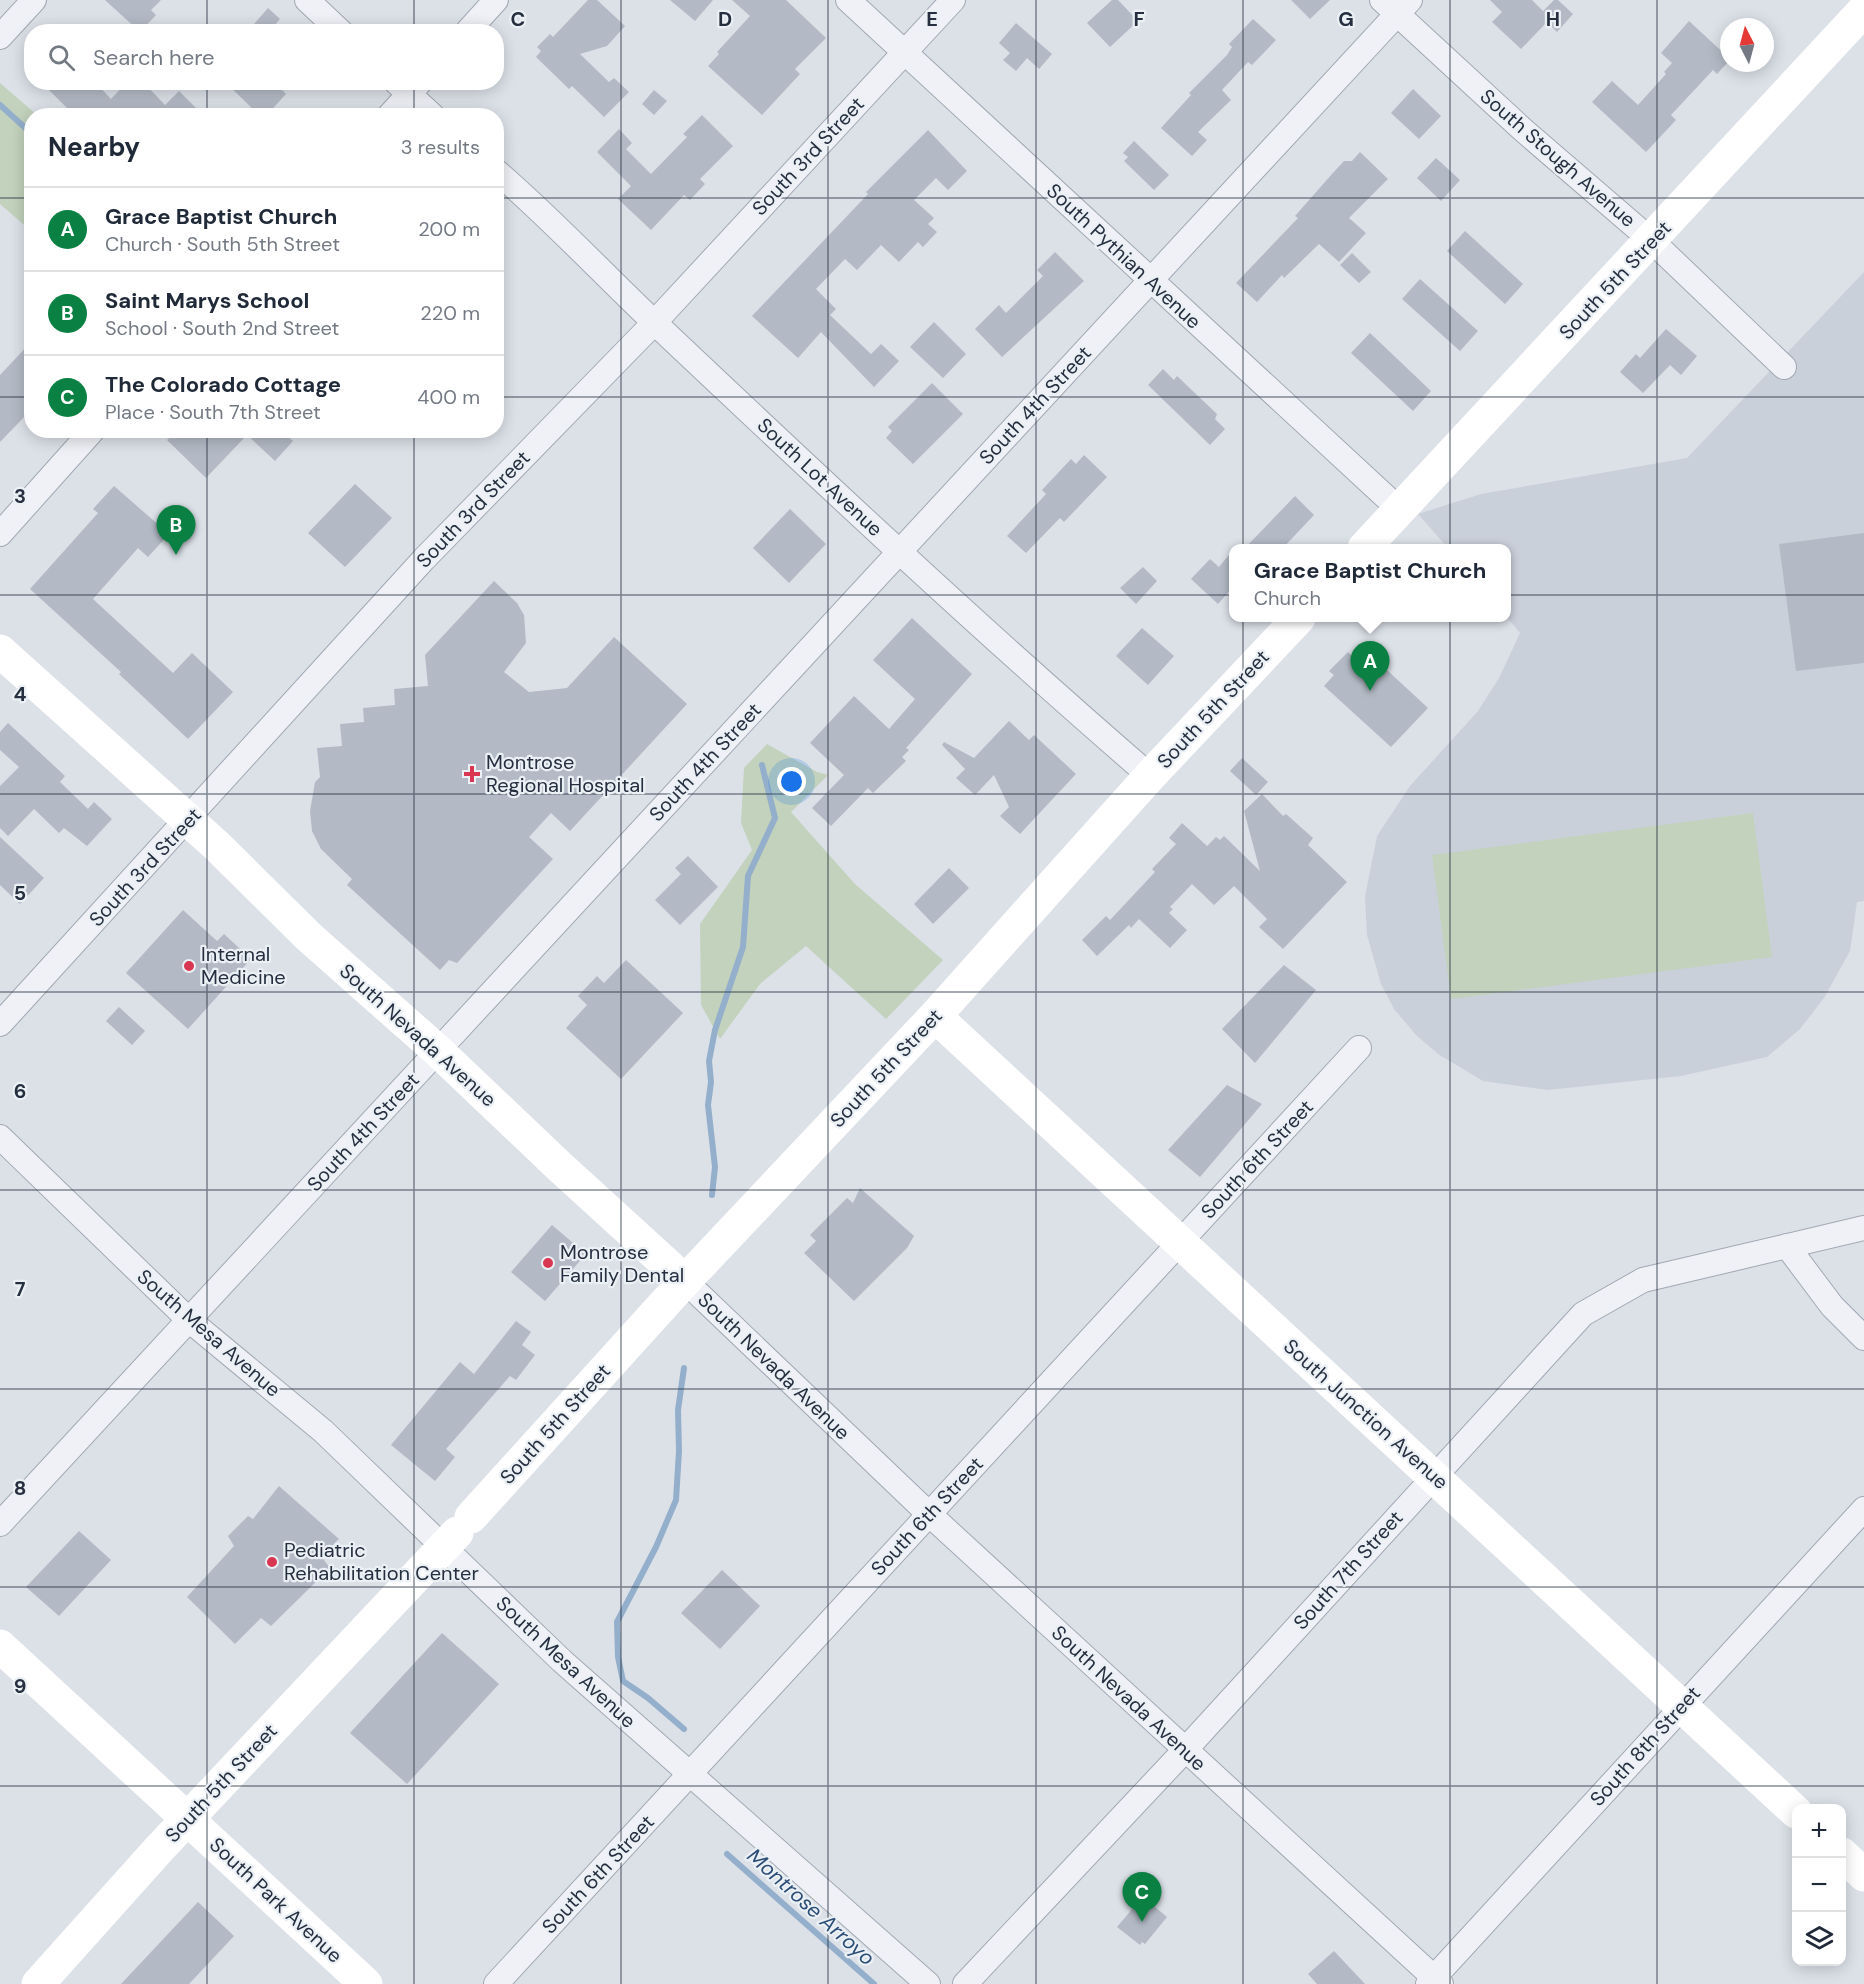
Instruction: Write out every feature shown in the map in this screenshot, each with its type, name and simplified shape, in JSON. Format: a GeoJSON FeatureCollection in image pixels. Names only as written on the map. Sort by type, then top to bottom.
{"type":"FeatureCollection","features":[{"type":"Feature","properties":{"kind":"street"},"geometry":{"type":"LineString","coordinates":[[0,37],[34,0]]}},
{"type":"Feature","properties":{"kind":"street"},"geometry":{"type":"LineString","coordinates":[[307,0],[332,24]]}},
{"type":"Feature","properties":{"kind":"street"},"geometry":{"type":"LineString","coordinates":[[474,24],[496,0]]}},
{"type":"Feature","properties":{"kind":"street","name":"South Pythian Avenue"},"geometry":{"type":"LineString","coordinates":[[848,0],[1400,510]]}},
{"type":"Feature","properties":{"kind":"street","name":"South 3rd Street"},"geometry":{"type":"LineString","coordinates":[[0,1024],[465,516],[654,323],[953,0]]}},
{"type":"Feature","properties":{"kind":"street","name":"South Stough Avenue"},"geometry":{"type":"LineString","coordinates":[[1397,5],[1522,129],[1652,241],[1784,367]]}},
{"type":"Feature","properties":{"kind":"street","name":"South 4th Street"},"geometry":{"type":"LineString","coordinates":[[0,1524],[1151,281],[1397,5]]}},
{"type":"Feature","properties":{"kind":"street","name":"South 5th Street"},"geometry":{"type":"LineString","coordinates":[[1369,544],[1864,10]]}},
{"type":"Feature","properties":{"kind":"street"},"geometry":{"type":"LineString","coordinates":[[394,108],[406,90]]}},
{"type":"Feature","properties":{"kind":"street"},"geometry":{"type":"LineString","coordinates":[[411,90],[426,108]]}},
{"type":"Feature","properties":{"kind":"street","name":"South Lot Avenue"},"geometry":{"type":"LineString","coordinates":[[504,178],[531,201],[654,323],[1025,667],[1150,776]]}},
{"type":"Feature","properties":{"kind":"street"},"geometry":{"type":"LineString","coordinates":[[0,534],[86,438]]}},
{"type":"Feature","properties":{"kind":"street","name":"South 5th Street"},"geometry":{"type":"LineString","coordinates":[[38,1984],[686,1281],[935,1016],[1150,776],[1295,622]]}},
{"type":"Feature","properties":{"kind":"street","name":"South Nevada Avenue"},"geometry":{"type":"LineString","coordinates":[[0,651],[188,820],[309,937],[438,1051],[559,1166],[686,1281],[929,1514],[1434,1982]]}},
{"type":"Feature","properties":{"kind":"street","name":"South Junction Avenue"},"geometry":{"type":"LineString","coordinates":[[935,1016],[1792,1807]]}},
{"type":"Feature","properties":{"kind":"street","name":"South 6th Street"},"geometry":{"type":"LineString","coordinates":[[495,1984],[1359,1048]]}},
{"type":"Feature","properties":{"kind":"street","name":"South Mesa Avenue"},"geometry":{"type":"LineString","coordinates":[[0,1137],[189,1320],[323,1431],[457,1532],[562,1661],[928,1984]]}},
{"type":"Feature","properties":{"kind":"street","name":"South 7th Street"},"geometry":{"type":"LineString","coordinates":[[965,1984],[1185,1750],[1583,1314],[1643,1280],[1864,1228]]}},
{"type":"Feature","properties":{"kind":"street"},"geometry":{"type":"LineString","coordinates":[[1787,1246],[1832,1306],[1864,1338]]}},
{"type":"Feature","properties":{"kind":"street","name":"South 8th Street"},"geometry":{"type":"LineString","coordinates":[[1434,1982],[1682,1706],[1864,1509]]}},
{"type":"Feature","properties":{"kind":"street","name":"South Park Avenue"},"geometry":{"type":"LineString","coordinates":[[0,1646],[366,1984]]}},
{"type":"Feature","properties":{"kind":"street"},"geometry":{"type":"LineString","coordinates":[[1846,1858],[1864,1875]]}},
{"type":"Feature","properties":{"kind":"shaded area"},"geometry":{"type":"Polygon","coordinates":[[[1864,272],[1864,901],[1857,902],[1850,951],[1824,998],[1800,1029],[1767,1057],[1681,1076],[1548,1090],[1483,1081],[1438,1054],[1416,1035],[1394,1009],[1381,984],[1367,935],[1365,896],[1377,836],[1410,786],[1478,711],[1499,678],[1520,633],[1511,622],[1511,544],[1444,544],[1418,514],[1481,494],[1687,458],[1864,272]]]}},
{"type":"Feature","properties":{"kind":"green space"},"geometry":{"type":"Polygon","coordinates":[[[0,83],[29,108],[24,108],[24,225],[0,204],[0,83]]]}},
{"type":"Feature","properties":{"kind":"green space"},"geometry":{"type":"Polygon","coordinates":[[[767,744],[817,772],[828,775],[791,812],[855,884],[943,960],[886,1019],[806,946],[760,984],[720,1039],[701,1005],[700,924],[752,850],[741,823],[744,768],[767,744]]]}},
{"type":"Feature","properties":{"kind":"green space"},"geometry":{"type":"Polygon","coordinates":[[[1753,813],[1772,957],[1451,999],[1432,855],[1753,813]]]}},
{"type":"Feature","properties":{"kind":"building"},"geometry":{"type":"Polygon","coordinates":[[[105,0],[161,0],[151,10],[156,15],[148,24],[131,24],[105,0]]]}},
{"type":"Feature","properties":{"kind":"building"},"geometry":{"type":"Polygon","coordinates":[[[588,0],[597,0],[625,26],[607,46],[580,54],[609,82],[614,78],[629,92],[604,117],[572,86],[569,89],[536,57],[541,51],[537,47],[550,34],[553,37],[588,0]]]}},
{"type":"Feature","properties":{"kind":"building"},"geometry":{"type":"Polygon","coordinates":[[[670,0],[713,0],[695,21],[670,0]]]}},
{"type":"Feature","properties":{"kind":"building"},"geometry":{"type":"Polygon","coordinates":[[[732,0],[786,0],[826,38],[795,69],[800,74],[762,115],[708,66],[719,54],[717,52],[750,16],[732,0]]]}},
{"type":"Feature","properties":{"kind":"building"},"geometry":{"type":"Polygon","coordinates":[[[1112,0],[1118,0],[1138,21],[1110,47],[1087,23],[1112,0]]]}},
{"type":"Feature","properties":{"kind":"building"},"geometry":{"type":"Polygon","coordinates":[[[1291,0],[1330,0],[1310,19],[1291,0]]]}},
{"type":"Feature","properties":{"kind":"building"},"geometry":{"type":"Polygon","coordinates":[[[1490,0],[1532,0],[1543,11],[1554,0],[1558,0],[1573,14],[1557,32],[1547,22],[1521,49],[1492,22],[1502,12],[1490,0]]]}},
{"type":"Feature","properties":{"kind":"building"},"geometry":{"type":"Polygon","coordinates":[[[268,8],[280,19],[276,24],[254,24],[268,8]]]}},
{"type":"Feature","properties":{"kind":"building"},"geometry":{"type":"Polygon","coordinates":[[[1253,19],[1276,40],[1252,65],[1248,62],[1222,90],[1231,100],[1198,132],[1207,140],[1192,156],[1161,128],[1191,95],[1189,93],[1227,55],[1232,47],[1229,44],[1253,19]]]}},
{"type":"Feature","properties":{"kind":"building"},"geometry":{"type":"Polygon","coordinates":[[[1689,21],[1720,50],[1720,71],[1717,74],[1713,70],[1671,115],[1676,120],[1646,152],[1592,102],[1612,81],[1638,105],[1666,74],[1664,72],[1672,63],[1661,53],[1689,21]]]}},
{"type":"Feature","properties":{"kind":"building"},"geometry":{"type":"Polygon","coordinates":[[[1016,23],[1052,54],[1039,69],[1027,58],[1016,71],[1003,60],[1010,53],[999,43],[1016,23]]]}},
{"type":"Feature","properties":{"kind":"building"},"geometry":{"type":"Polygon","coordinates":[[[1413,89],[1441,116],[1419,139],[1391,113],[1413,89]]]}},
{"type":"Feature","properties":{"kind":"building"},"geometry":{"type":"Polygon","coordinates":[[[49,90],[103,90],[111,99],[119,90],[151,90],[165,105],[179,91],[196,108],[67,108],[49,90]]]}},
{"type":"Feature","properties":{"kind":"building"},"geometry":{"type":"Polygon","coordinates":[[[233,90],[282,90],[286,94],[273,108],[252,108],[233,90]]]}},
{"type":"Feature","properties":{"kind":"building"},"geometry":{"type":"Polygon","coordinates":[[[654,90],[667,101],[654,115],[642,104],[654,90]]]}},
{"type":"Feature","properties":{"kind":"building"},"geometry":{"type":"Polygon","coordinates":[[[702,115],[733,146],[700,179],[705,184],[690,200],[684,195],[651,230],[618,199],[631,186],[597,152],[619,129],[632,143],[626,149],[651,174],[687,137],[683,134],[702,115]]]}},
{"type":"Feature","properties":{"kind":"building"},"geometry":{"type":"Polygon","coordinates":[[[928,130],[967,171],[948,190],[936,178],[914,200],[934,218],[928,224],[937,232],[923,247],[918,242],[899,262],[881,245],[857,270],[845,259],[816,289],[836,309],[830,315],[871,354],[881,344],[899,361],[874,387],[821,332],[798,358],[752,316],[868,194],[866,192],[928,130]]]}},
{"type":"Feature","properties":{"kind":"building"},"geometry":{"type":"Polygon","coordinates":[[[1134,141],[1169,175],[1154,190],[1124,161],[1128,157],[1123,153],[1134,141]]]}},
{"type":"Feature","properties":{"kind":"building"},"geometry":{"type":"Polygon","coordinates":[[[1360,152],[1388,179],[1349,218],[1366,233],[1339,262],[1319,244],[1284,278],[1282,275],[1257,302],[1236,283],[1298,218],[1295,216],[1344,161],[1352,161],[1360,152]]]}},
{"type":"Feature","properties":{"kind":"building"},"geometry":{"type":"Polygon","coordinates":[[[1436,158],[1460,180],[1441,201],[1417,178],[1436,158]]]}},
{"type":"Feature","properties":{"kind":"building"},"geometry":{"type":"Polygon","coordinates":[[[1465,231],[1523,284],[1505,304],[1447,251],[1465,231]]]}},
{"type":"Feature","properties":{"kind":"building"},"geometry":{"type":"Polygon","coordinates":[[[1055,252],[1084,281],[1002,357],[975,329],[999,305],[1006,313],[1043,276],[1037,270],[1055,252]]]}},
{"type":"Feature","properties":{"kind":"building"},"geometry":{"type":"Polygon","coordinates":[[[1352,253],[1371,272],[1359,283],[1340,265],[1352,253]]]}},
{"type":"Feature","properties":{"kind":"building"},"geometry":{"type":"Polygon","coordinates":[[[1420,279],[1478,331],[1460,351],[1402,299],[1420,279]]]}},
{"type":"Feature","properties":{"kind":"building"},"geometry":{"type":"Polygon","coordinates":[[[934,322],[966,354],[943,378],[910,347],[934,322]]]}},
{"type":"Feature","properties":{"kind":"building"},"geometry":{"type":"Polygon","coordinates":[[[1666,329],[1697,356],[1681,375],[1670,365],[1643,393],[1620,372],[1636,354],[1640,358],[1666,329]]]}},
{"type":"Feature","properties":{"kind":"building"},"geometry":{"type":"Polygon","coordinates":[[[1370,333],[1431,391],[1413,411],[1351,353],[1370,333]]]}},
{"type":"Feature","properties":{"kind":"building"},"geometry":{"type":"Polygon","coordinates":[[[24,350],[24,417],[0,442],[0,375],[24,350]]]}},
{"type":"Feature","properties":{"kind":"building"},"geometry":{"type":"Polygon","coordinates":[[[1163,369],[1174,380],[1177,376],[1217,414],[1215,419],[1225,429],[1210,445],[1148,385],[1163,369]]]}},
{"type":"Feature","properties":{"kind":"building"},"geometry":{"type":"Polygon","coordinates":[[[932,383],[963,414],[913,464],[886,438],[892,431],[888,427],[932,383]]]}},
{"type":"Feature","properties":{"kind":"building"},"geometry":{"type":"Polygon","coordinates":[[[169,438],[244,438],[206,478],[167,440],[169,438]]]}},
{"type":"Feature","properties":{"kind":"building"},"geometry":{"type":"Polygon","coordinates":[[[250,438],[290,438],[293,441],[275,461],[250,438]]]}},
{"type":"Feature","properties":{"kind":"building"},"geometry":{"type":"Polygon","coordinates":[[[1084,455],[1107,477],[1064,522],[1060,518],[1026,553],[1007,536],[1046,494],[1042,490],[1071,459],[1076,464],[1084,455]]]}},
{"type":"Feature","properties":{"kind":"building"},"geometry":{"type":"Polygon","coordinates":[[[355,484],[392,518],[345,567],[308,533],[355,484]]]}},
{"type":"Feature","properties":{"kind":"building"},"geometry":{"type":"Polygon","coordinates":[[[114,486],[169,534],[148,557],[138,548],[93,599],[173,673],[192,653],[233,692],[188,739],[119,674],[121,672],[30,589],[98,513],[93,509],[114,486]]]}},
{"type":"Feature","properties":{"kind":"building"},"geometry":{"type":"Polygon","coordinates":[[[1295,496],[1314,515],[1287,544],[1249,544],[1295,496]]]}},
{"type":"Feature","properties":{"kind":"building"},"geometry":{"type":"Polygon","coordinates":[[[790,509],[826,544],[789,583],[753,548],[790,509]]]}},
{"type":"Feature","properties":{"kind":"building"},"geometry":{"type":"Polygon","coordinates":[[[1864,533],[1864,663],[1796,671],[1779,544],[1864,533]]]}},
{"type":"Feature","properties":{"kind":"building"},"geometry":{"type":"Polygon","coordinates":[[[1229,555],[1229,592],[1218,604],[1191,579],[1210,559],[1219,567],[1229,555]]]}},
{"type":"Feature","properties":{"kind":"building"},"geometry":{"type":"Polygon","coordinates":[[[1143,567],[1157,581],[1136,604],[1120,588],[1143,567]]]}},
{"type":"Feature","properties":{"kind":"building","name":"Montrose Regional Hospital"},"geometry":{"type":"Polygon","coordinates":[[[494,581],[517,603],[524,615],[526,643],[504,672],[529,692],[567,688],[614,637],[687,704],[570,831],[551,813],[529,837],[553,859],[457,963],[449,960],[440,970],[347,885],[352,879],[321,849],[312,831],[310,811],[315,782],[320,777],[317,748],[342,746],[340,724],[364,722],[363,708],[395,705],[394,689],[428,686],[425,655],[494,581]]]}},
{"type":"Feature","properties":{"kind":"building"},"geometry":{"type":"Polygon","coordinates":[[[912,618],[972,674],[906,748],[909,750],[902,757],[906,761],[873,793],[868,788],[831,826],[812,808],[844,775],[810,743],[854,696],[889,729],[915,699],[873,660],[912,618]]]}},
{"type":"Feature","properties":{"kind":"building"},"geometry":{"type":"Polygon","coordinates":[[[1142,628],[1174,656],[1148,685],[1116,656],[1142,628]]]}},
{"type":"Feature","properties":{"kind":"building"},"geometry":{"type":"Polygon","coordinates":[[[1361,646],[1428,708],[1391,747],[1324,686],[1334,675],[1329,671],[1348,652],[1351,655],[1361,646]]]}},
{"type":"Feature","properties":{"kind":"building"},"geometry":{"type":"Polygon","coordinates":[[[1009,721],[1029,740],[1034,735],[1076,774],[1020,834],[1000,816],[1009,807],[994,775],[975,795],[956,778],[965,769],[942,745],[944,742],[974,758],[1009,721]]]}},
{"type":"Feature","properties":{"kind":"building"},"geometry":{"type":"Polygon","coordinates":[[[8,723],[65,776],[60,782],[88,809],[94,802],[112,819],[87,846],[64,828],[59,833],[34,809],[8,836],[0,828],[0,786],[19,767],[0,750],[0,732],[8,723]]]}},
{"type":"Feature","properties":{"kind":"building"},"geometry":{"type":"Polygon","coordinates":[[[1242,758],[1268,782],[1256,795],[1230,771],[1242,758]]]}},
{"type":"Feature","properties":{"kind":"building"},"geometry":{"type":"Polygon","coordinates":[[[1262,794],[1283,816],[1286,814],[1313,838],[1308,845],[1347,882],[1283,949],[1259,927],[1267,919],[1234,886],[1214,905],[1192,884],[1170,907],[1173,909],[1169,913],[1187,930],[1170,948],[1139,919],[1131,928],[1129,925],[1097,956],[1082,940],[1106,916],[1110,920],[1155,872],[1152,869],[1176,844],[1169,838],[1182,823],[1207,846],[1216,837],[1220,840],[1224,836],[1260,871],[1244,811],[1262,794]]]}},
{"type":"Feature","properties":{"kind":"building"},"geometry":{"type":"Polygon","coordinates":[[[0,837],[44,878],[20,904],[0,885],[0,837]]]}},
{"type":"Feature","properties":{"kind":"building"},"geometry":{"type":"Polygon","coordinates":[[[688,856],[718,887],[680,925],[655,900],[681,874],[675,868],[688,856]]]}},
{"type":"Feature","properties":{"kind":"building"},"geometry":{"type":"Polygon","coordinates":[[[949,868],[969,888],[933,924],[914,904],[949,868]]]}},
{"type":"Feature","properties":{"kind":"building","name":"Internal Medicine"},"geometry":{"type":"Polygon","coordinates":[[[183,910],[217,941],[224,934],[251,959],[188,1029],[126,973],[183,910]]]}},
{"type":"Feature","properties":{"kind":"building"},"geometry":{"type":"Polygon","coordinates":[[[626,960],[683,1013],[621,1079],[566,1028],[587,1005],[578,996],[597,976],[604,983],[626,960]]]}},
{"type":"Feature","properties":{"kind":"building"},"geometry":{"type":"Polygon","coordinates":[[[1284,965],[1316,990],[1255,1063],[1222,1029],[1284,965]]]}},
{"type":"Feature","properties":{"kind":"building"},"geometry":{"type":"Polygon","coordinates":[[[119,1007],[145,1031],[132,1045],[106,1021],[119,1007]]]}},
{"type":"Feature","properties":{"kind":"building"},"geometry":{"type":"Polygon","coordinates":[[[1227,1085],[1262,1104],[1200,1177],[1168,1150],[1227,1085]]]}},
{"type":"Feature","properties":{"kind":"building"},"geometry":{"type":"Polygon","coordinates":[[[860,1188],[914,1236],[907,1248],[854,1301],[804,1253],[816,1241],[810,1235],[847,1198],[853,1203],[860,1188]]]}},
{"type":"Feature","properties":{"kind":"building","name":"Montrose Family Dental"},"geometry":{"type":"Polygon","coordinates":[[[552,1225],[586,1254],[545,1301],[511,1272],[552,1225]]]}},
{"type":"Feature","properties":{"kind":"building"},"geometry":{"type":"Polygon","coordinates":[[[516,1321],[531,1332],[522,1345],[535,1355],[516,1380],[510,1376],[446,1449],[455,1457],[435,1481],[391,1445],[460,1362],[474,1374],[516,1321]]]}},
{"type":"Feature","properties":{"kind":"building","name":"Pediatric Rehabilitation Center"},"geometry":{"type":"Polygon","coordinates":[[[279,1486],[339,1539],[321,1556],[330,1568],[271,1626],[261,1618],[235,1644],[187,1597],[234,1546],[228,1536],[248,1516],[253,1519],[279,1486]]]}},
{"type":"Feature","properties":{"kind":"building"},"geometry":{"type":"Polygon","coordinates":[[[79,1531],[111,1560],[59,1616],[26,1587],[79,1531]]]}},
{"type":"Feature","properties":{"kind":"building"},"geometry":{"type":"Polygon","coordinates":[[[722,1570],[760,1606],[720,1649],[681,1613],[722,1570]]]}},
{"type":"Feature","properties":{"kind":"building"},"geometry":{"type":"Polygon","coordinates":[[[442,1633],[499,1684],[407,1784],[350,1733],[442,1633]]]}},
{"type":"Feature","properties":{"kind":"building"},"geometry":{"type":"Polygon","coordinates":[[[198,1902],[234,1936],[189,1984],[121,1984],[198,1902]]]}},
{"type":"Feature","properties":{"kind":"building"},"geometry":{"type":"Polygon","coordinates":[[[1149,1902],[1167,1917],[1145,1944],[1142,1942],[1140,1945],[1117,1927],[1134,1907],[1141,1913],[1149,1902]]]}},
{"type":"Feature","properties":{"kind":"building"},"geometry":{"type":"Polygon","coordinates":[[[1334,1951],[1365,1984],[1317,1984],[1308,1974],[1334,1951]]]}},
{"type":"Feature","properties":{"kind":"waterway","name":"Montrose Arroyo"},"geometry":{"type":"LineString","coordinates":[[0,105],[24,127]]}},
{"type":"Feature","properties":{"kind":"waterway","name":"Montrose Arroyo"},"geometry":{"type":"LineString","coordinates":[[712,1195],[715,1167],[708,1105],[711,1082],[709,1061],[715,1030],[743,947],[748,876],[775,818],[762,765]]}},
{"type":"Feature","properties":{"kind":"waterway","name":"Montrose Arroyo"},"geometry":{"type":"LineString","coordinates":[[684,1368],[678,1410],[679,1451],[676,1500],[656,1547],[617,1622],[618,1657],[623,1681],[648,1698],[684,1729]]}},
{"type":"Feature","properties":{"kind":"waterway","name":"Montrose Arroyo"},"geometry":{"type":"LineString","coordinates":[[727,1854],[874,1984]]}},
{"type":"Feature","properties":{"kind":"place","name":"Saint Marys School"},"geometry":{"type":"Point","coordinates":[176,555]}},
{"type":"Feature","properties":{"kind":"place","name":"Grace Baptist Church"},"geometry":{"type":"Point","coordinates":[1370,691]}},
{"type":"Feature","properties":{"kind":"place","name":"Montrose Regional Hospital"},"geometry":{"type":"Point","coordinates":[472,774]}},
{"type":"Feature","properties":{"kind":"place","name":"Internal Medicine"},"geometry":{"type":"Point","coordinates":[189,966]}},
{"type":"Feature","properties":{"kind":"place","name":"Montrose Family Dental"},"geometry":{"type":"Point","coordinates":[548,1263]}},
{"type":"Feature","properties":{"kind":"place","name":"Pediatric Rehabilitation Center"},"geometry":{"type":"Point","coordinates":[272,1562]}},
{"type":"Feature","properties":{"kind":"place","name":"The Colorado Cottage"},"geometry":{"type":"Point","coordinates":[1142,1922]}}]}
